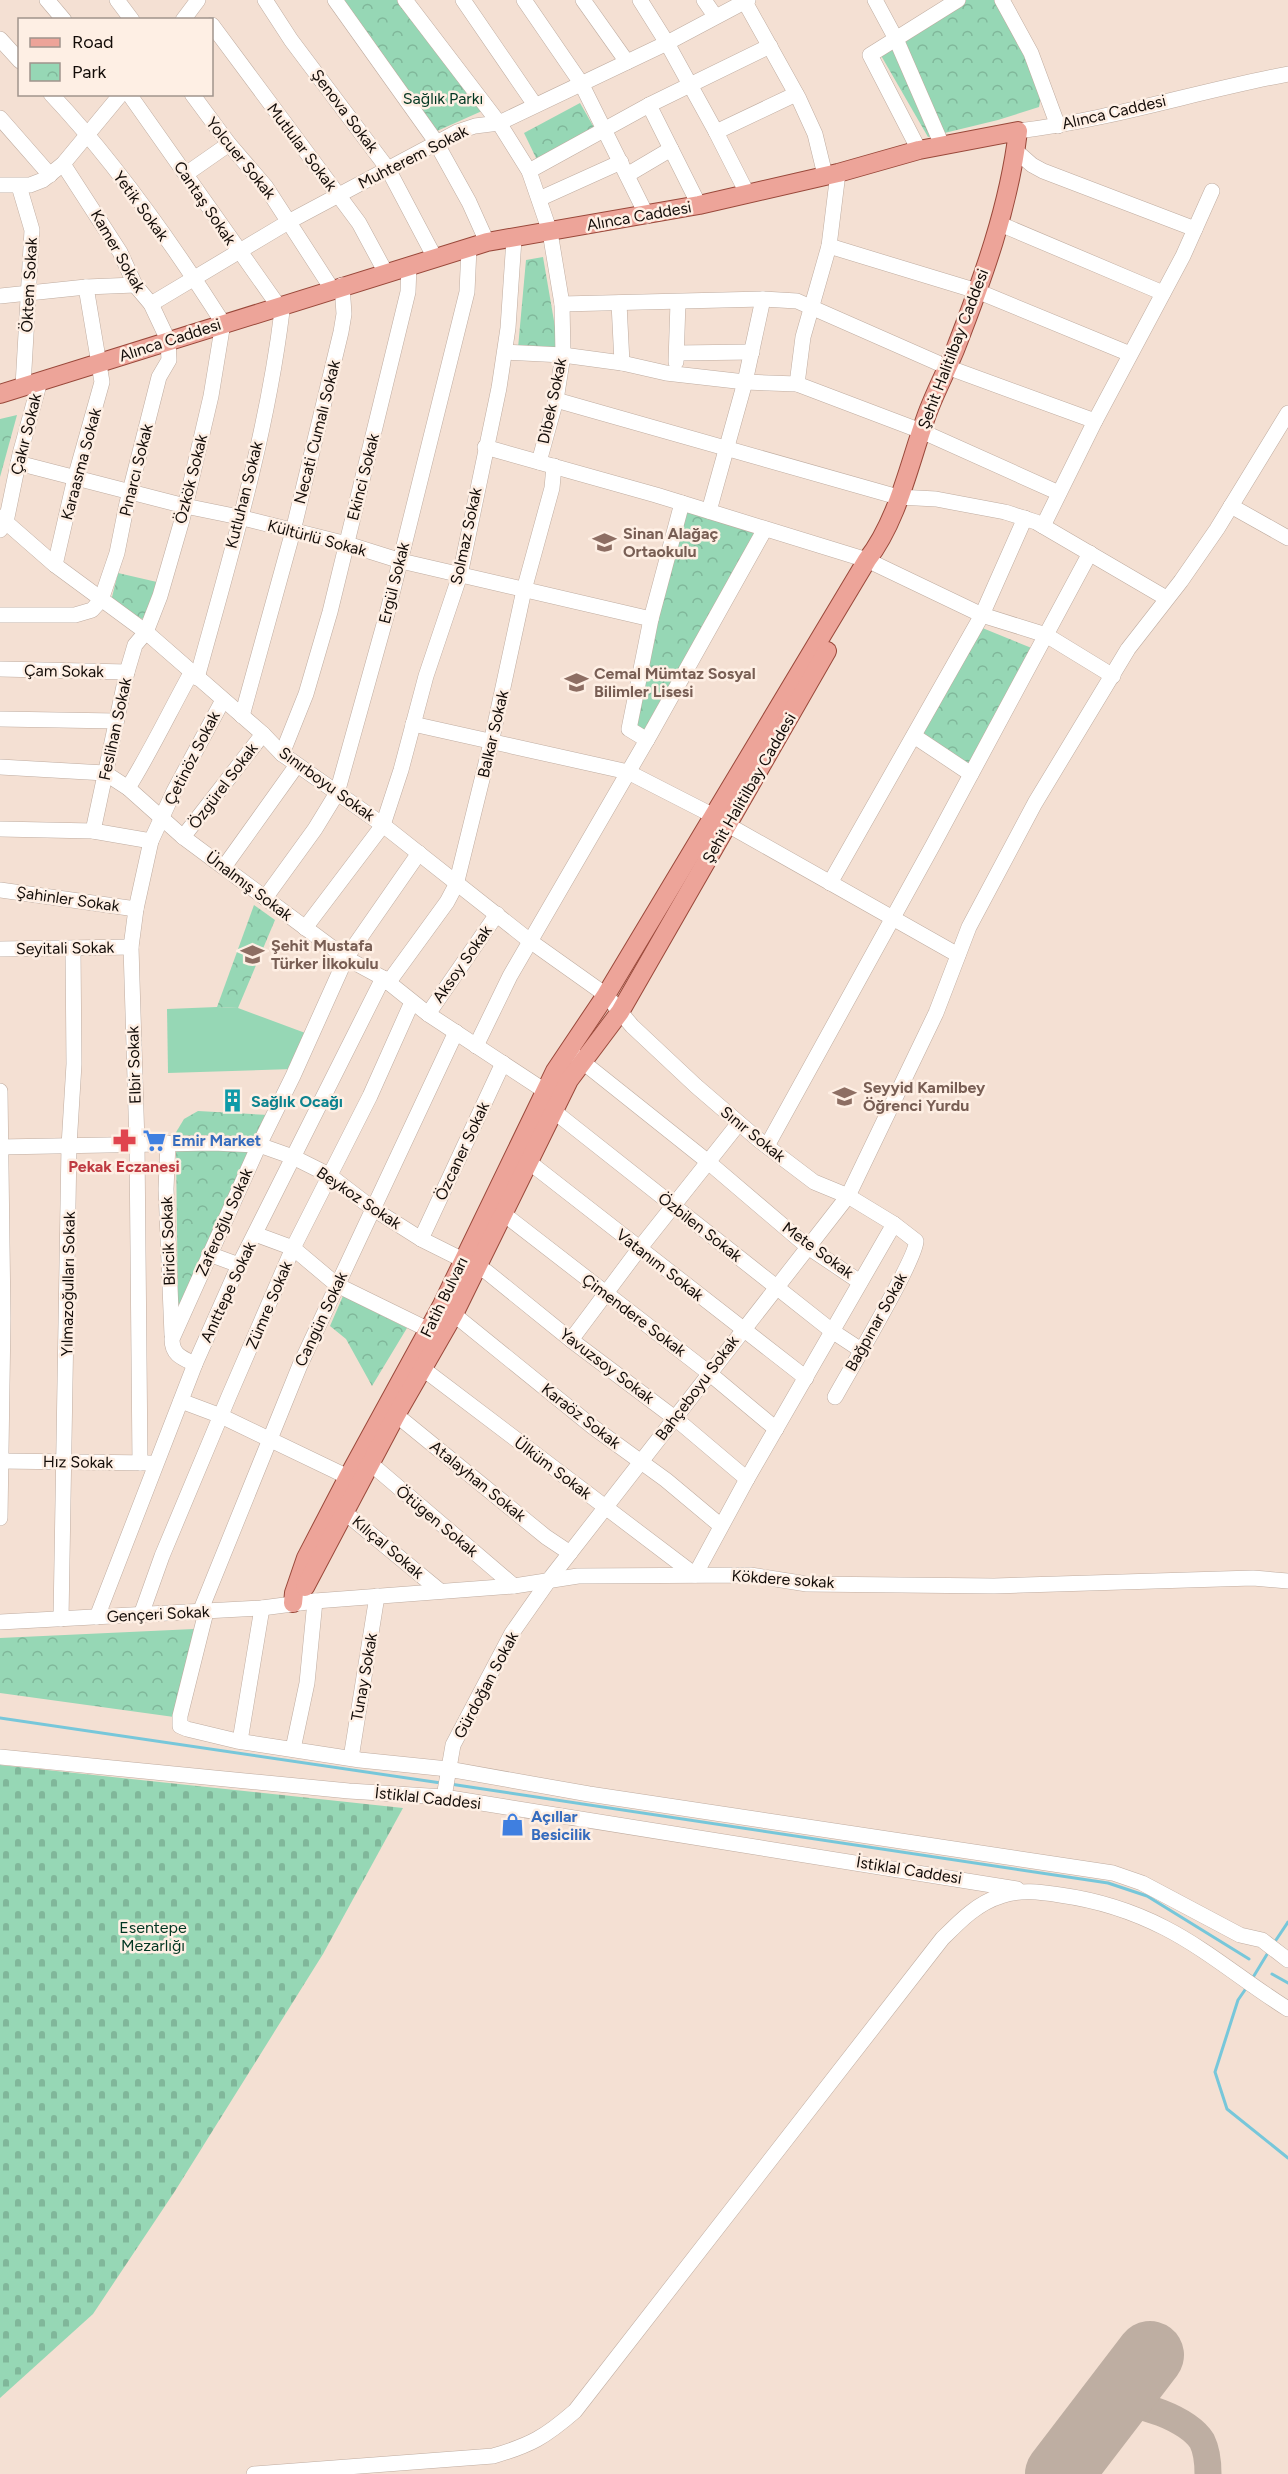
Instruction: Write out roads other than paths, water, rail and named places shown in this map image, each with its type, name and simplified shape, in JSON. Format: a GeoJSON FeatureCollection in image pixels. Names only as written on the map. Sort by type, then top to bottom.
{"type":"FeatureCollection","features":[{"type":"Feature","properties":{"kind":"main road","name":"Alınca Caddesi"},"geometry":{"type":"LineString","coordinates":[[0,394],[487,242],[647,216],[832,174],[919,150],[1018,131]]}},
{"type":"Feature","properties":{"kind":"main road","name":"Şehit Halitilbay Caddesi"},"geometry":{"type":"LineString","coordinates":[[576,1056],[620,1012],[721,820],[867,560],[881,542],[921,431],[977,291],[1000,224],[1018,131]]}},
{"type":"Feature","properties":{"kind":"main road","name":"Şehit Halitilbay Caddesi"},"geometry":{"type":"LineString","coordinates":[[606,995],[721,820]]}},
{"type":"Feature","properties":{"kind":"main road"},"geometry":{"type":"LineString","coordinates":[[293,1603],[314,1572],[340,1508],[448,1310],[547,1101],[569,1080],[576,1056],[606,995]]}},
{"type":"Feature","properties":{"kind":"main road","name":"Fatih Bulvarı"},"geometry":{"type":"LineString","coordinates":[[418,1365],[429,1330],[448,1310]]}},
{"type":"Feature","properties":{"kind":"main road"},"geometry":{"type":"LineString","coordinates":[[340,1508],[348,1477],[366,1459]]}},
{"type":"Feature","properties":{"kind":"street"},"geometry":{"type":"LineString","coordinates":[[47,0],[62,18]]}},
{"type":"Feature","properties":{"kind":"street"},"geometry":{"type":"LineString","coordinates":[[117,0],[130,18]]}},
{"type":"Feature","properties":{"kind":"street","name":"Şenova Sokak"},"geometry":{"type":"LineString","coordinates":[[265,0],[291,40],[388,169],[435,258]]}},
{"type":"Feature","properties":{"kind":"street"},"geometry":{"type":"LineString","coordinates":[[335,0],[436,143],[469,202],[487,242]]}},
{"type":"Feature","properties":{"kind":"street","name":"Dibek Sokak"},"geometry":{"type":"LineString","coordinates":[[405,0],[499,123],[529,171],[550,232],[562,304],[563,355],[546,464]]}},
{"type":"Feature","properties":{"kind":"street"},"geometry":{"type":"LineString","coordinates":[[463,0],[535,105]]}},
{"type":"Feature","properties":{"kind":"street"},"geometry":{"type":"LineString","coordinates":[[524,0],[581,83],[647,216]]}},
{"type":"Feature","properties":{"kind":"street"},"geometry":{"type":"LineString","coordinates":[[583,0],[627,62]]}},
{"type":"Feature","properties":{"kind":"street"},"geometry":{"type":"LineString","coordinates":[[640,0],[691,86],[747,193]]}},
{"type":"Feature","properties":{"kind":"street"},"geometry":{"type":"LineString","coordinates":[[704,0],[715,16]]}},
{"type":"Feature","properties":{"kind":"street"},"geometry":{"type":"LineString","coordinates":[[875,0],[896,39],[942,145]]}},
{"type":"Feature","properties":{"kind":"street"},"geometry":{"type":"LineString","coordinates":[[919,150],[870,55],[958,0]]}},
{"type":"Feature","properties":{"kind":"street"},"geometry":{"type":"LineString","coordinates":[[1002,0],[1031,53],[1058,126]]}},
{"type":"Feature","properties":{"kind":"street"},"geometry":{"type":"LineString","coordinates":[[184,18],[196,1],[207,18]]}},
{"type":"Feature","properties":{"kind":"street"},"geometry":{"type":"LineString","coordinates":[[747,1],[796,94],[832,174],[829,246],[803,337],[797,384]]}},
{"type":"Feature","properties":{"kind":"street","name":"Muhterem Sokak"},"geometry":{"type":"LineString","coordinates":[[151,304],[290,221],[457,132],[475,126],[499,123],[667,43],[747,1]]}},
{"type":"Feature","properties":{"kind":"street","name":"Mutlular Sokak"},"geometry":{"type":"LineString","coordinates":[[213,26],[359,223],[386,273]]}},
{"type":"Feature","properties":{"kind":"street"},"geometry":{"type":"LineString","coordinates":[[0,39],[18,59]]}},
{"type":"Feature","properties":{"kind":"street"},"geometry":{"type":"LineString","coordinates":[[529,171],[649,105],[770,46]]}},
{"type":"Feature","properties":{"kind":"street","name":"Alınca Caddesi"},"geometry":{"type":"LineString","coordinates":[[1018,131],[1058,126],[1238,83],[1288,74]]}},
{"type":"Feature","properties":{"kind":"street"},"geometry":{"type":"LineString","coordinates":[[716,132],[796,94]]}},
{"type":"Feature","properties":{"kind":"street","name":"Yetik Sokak"},"geometry":{"type":"LineString","coordinates":[[53,96],[88,134],[195,279],[223,323]]}},
{"type":"Feature","properties":{"kind":"street"},"geometry":{"type":"LineString","coordinates":[[0,185],[20,186],[36,183],[50,175],[63,165],[119,96]]}},
{"type":"Feature","properties":{"kind":"street","name":"Cantaş Sokak"},"geometry":{"type":"LineString","coordinates":[[130,96],[280,308]]}},
{"type":"Feature","properties":{"kind":"street","name":"Yolcuer Sokak"},"geometry":{"type":"LineString","coordinates":[[193,96],[229,144],[267,187],[337,287]]}},
{"type":"Feature","properties":{"kind":"street"},"geometry":{"type":"LineString","coordinates":[[649,105],[699,205]]}},
{"type":"Feature","properties":{"kind":"street"},"geometry":{"type":"LineString","coordinates":[[0,118],[50,175]]}},
{"type":"Feature","properties":{"kind":"street"},"geometry":{"type":"LineString","coordinates":[[186,174],[229,144]]}},
{"type":"Feature","properties":{"kind":"street"},"geometry":{"type":"LineString","coordinates":[[539,199],[624,169],[671,148]]}},
{"type":"Feature","properties":{"kind":"street"},"geometry":{"type":"LineString","coordinates":[[1015,150],[1032,165],[1043,171],[1195,229]]}},
{"type":"Feature","properties":{"kind":"street","name":"Kamer Sokak"},"geometry":{"type":"LineString","coordinates":[[63,165],[120,252],[135,285],[151,304],[168,340]]}},
{"type":"Feature","properties":{"kind":"street","name":"Öktem Sokak"},"geometry":{"type":"LineString","coordinates":[[20,186],[32,230],[28,294],[32,384]]}},
{"type":"Feature","properties":{"kind":"street"},"geometry":{"type":"LineString","coordinates":[[1043,526],[1095,421],[1163,293],[1212,191]]}},
{"type":"Feature","properties":{"kind":"street"},"geometry":{"type":"LineString","coordinates":[[1000,224],[1163,293]]}},
{"type":"Feature","properties":{"kind":"street","name":"Solmaz Sokak"},"geometry":{"type":"LineString","coordinates":[[383,825],[426,676],[460,575],[505,352],[514,272],[514,239]]}},
{"type":"Feature","properties":{"kind":"street"},"geometry":{"type":"LineString","coordinates":[[829,246],[977,291],[1130,354]]}},
{"type":"Feature","properties":{"kind":"street","name":"Ergül Sokak"},"geometry":{"type":"LineString","coordinates":[[265,898],[315,829],[337,793],[401,561],[467,292],[470,248]]}},
{"type":"Feature","properties":{"kind":"street","name":"Ekinci Sokak"},"geometry":{"type":"LineString","coordinates":[[282,754],[306,694],[347,544],[408,292],[409,266]]}},
{"type":"Feature","properties":{"kind":"street"},"geometry":{"type":"LineString","coordinates":[[0,296],[86,287],[135,285]]}},
{"type":"Feature","properties":{"kind":"street","name":"Karaasma Sokak"},"geometry":{"type":"LineString","coordinates":[[55,565],[75,478],[102,382],[86,287]]}},
{"type":"Feature","properties":{"kind":"street","name":"Necati Cumalı Sokak"},"geometry":{"type":"LineString","coordinates":[[242,716],[293,531],[341,333],[344,314],[337,287]]}},
{"type":"Feature","properties":{"kind":"street"},"geometry":{"type":"LineString","coordinates":[[562,304],[763,299],[797,301],[947,367],[1095,421]]}},
{"type":"Feature","properties":{"kind":"street"},"geometry":{"type":"LineString","coordinates":[[709,512],[745,382],[763,299]]}},
{"type":"Feature","properties":{"kind":"street"},"geometry":{"type":"LineString","coordinates":[[676,375],[678,302]]}},
{"type":"Feature","properties":{"kind":"street"},"geometry":{"type":"LineString","coordinates":[[619,303],[622,363]]}},
{"type":"Feature","properties":{"kind":"street","name":"Kutluhan Sokak"},"geometry":{"type":"LineString","coordinates":[[128,788],[194,675],[239,517],[275,365],[280,308]]}},
{"type":"Feature","properties":{"kind":"street","name":"Özkök Sokak"},"geometry":{"type":"LineString","coordinates":[[146,632],[160,596],[185,507],[209,406],[223,323]]}},
{"type":"Feature","properties":{"kind":"street","name":"Pınarcı Sokak"},"geometry":{"type":"LineString","coordinates":[[102,600],[117,554],[129,492],[159,377],[169,360],[168,340]]}},
{"type":"Feature","properties":{"kind":"street"},"geometry":{"type":"LineString","coordinates":[[505,352],[563,355],[622,363],[676,375],[745,382],[797,384],[921,431],[1059,493]]}},
{"type":"Feature","properties":{"kind":"street"},"geometry":{"type":"LineString","coordinates":[[677,352],[752,352]]}},
{"type":"Feature","properties":{"kind":"street","name":"Çakır Sokak"},"geometry":{"type":"LineString","coordinates":[[2,523],[18,463],[32,384]]}},
{"type":"Feature","properties":{"kind":"street"},"geometry":{"type":"LineString","coordinates":[[556,400],[898,497],[936,500],[1005,512],[1025,518],[1043,526],[1166,598]]}},
{"type":"Feature","properties":{"kind":"street","name":"Bahçeboyu Sokak"},"geometry":{"type":"LineString","coordinates":[[548,1581],[676,1419],[742,1329],[848,1196],[936,1012],[974,917],[1035,803],[1128,649],[1195,561],[1288,413]]}},
{"type":"Feature","properties":{"kind":"street"},"geometry":{"type":"LineString","coordinates":[[485,447],[682,503],[867,560],[982,615],[1046,634],[1113,676]]}},
{"type":"Feature","properties":{"kind":"street","name":"Kültürlü Sokak"},"geometry":{"type":"LineString","coordinates":[[18,463],[185,507],[239,517],[347,544],[401,561],[651,619]]}},
{"type":"Feature","properties":{"kind":"street","name":"Balkar Sokak"},"geometry":{"type":"LineString","coordinates":[[386,981],[447,902],[456,885],[491,743],[524,590],[552,488],[546,464]]}},
{"type":"Feature","properties":{"kind":"street"},"geometry":{"type":"LineString","coordinates":[[647,740],[629,729],[651,619],[682,503]]}},
{"type":"Feature","properties":{"kind":"street"},"geometry":{"type":"LineString","coordinates":[[1231,506],[1288,538]]}},
{"type":"Feature","properties":{"kind":"street"},"geometry":{"type":"LineString","coordinates":[[830,883],[982,615],[1025,518]]}},
{"type":"Feature","properties":{"kind":"street","name":"Sınırboyu Sokak"},"geometry":{"type":"LineString","coordinates":[[2,523],[146,632],[263,734],[282,754],[383,825],[456,885],[606,995]]}},
{"type":"Feature","properties":{"kind":"street"},"geometry":{"type":"LineString","coordinates":[[477,1046],[510,976],[647,740],[765,529]]}},
{"type":"Feature","properties":{"kind":"street"},"geometry":{"type":"LineString","coordinates":[[767,1146],[1090,553]]}},
{"type":"Feature","properties":{"kind":"street"},"geometry":{"type":"LineString","coordinates":[[0,615],[75,615],[92,610],[102,600]]}},
{"type":"Feature","properties":{"kind":"street","name":"Feslihan Sokak"},"geometry":{"type":"LineString","coordinates":[[93,831],[127,672],[135,645],[146,632]]}},
{"type":"Feature","properties":{"kind":"street","name":"Çam Sokak"},"geometry":{"type":"LineString","coordinates":[[0,669],[127,672]]}},
{"type":"Feature","properties":{"kind":"street","name":"Çetinöz Sokak"},"geometry":{"type":"LineString","coordinates":[[162,816],[223,700]]}},
{"type":"Feature","properties":{"kind":"street"},"geometry":{"type":"LineString","coordinates":[[0,719],[116,721]]}},
{"type":"Feature","properties":{"kind":"street"},"geometry":{"type":"LineString","coordinates":[[413,724],[628,772],[721,820],[958,955]]}},
{"type":"Feature","properties":{"kind":"street","name":"Özgürel Sokak"},"geometry":{"type":"LineString","coordinates":[[183,837],[263,734]]}},
{"type":"Feature","properties":{"kind":"street"},"geometry":{"type":"LineString","coordinates":[[914,736],[971,774]]}},
{"type":"Feature","properties":{"kind":"street"},"geometry":{"type":"LineString","coordinates":[[225,867],[297,765]]}},
{"type":"Feature","properties":{"kind":"street","name":"Ünalmış Sokak"},"geometry":{"type":"LineString","coordinates":[[0,767],[105,773],[128,788],[183,837],[305,928],[346,958],[386,981],[428,1014],[503,1063],[547,1101]]}},
{"type":"Feature","properties":{"kind":"street","name":"Elbir Sokak"},"geometry":{"type":"LineString","coordinates":[[140,1463],[137,1144],[131,947],[136,909],[151,841],[162,816]]}},
{"type":"Feature","properties":{"kind":"street"},"geometry":{"type":"LineString","coordinates":[[305,928],[383,825]]}},
{"type":"Feature","properties":{"kind":"street"},"geometry":{"type":"LineString","coordinates":[[0,829],[93,831],[151,841]]}},
{"type":"Feature","properties":{"kind":"street","name":"Zaferoğlu Sokak"},"geometry":{"type":"LineString","coordinates":[[172,1339],[258,1145],[293,1076],[346,958],[419,853]]}},
{"type":"Feature","properties":{"kind":"street","name":"Şahinler Sokak"},"geometry":{"type":"LineString","coordinates":[[0,890],[136,909]]}},
{"type":"Feature","properties":{"kind":"street","name":"Aksoy Sokak"},"geometry":{"type":"LineString","coordinates":[[428,1014],[497,914]]}},
{"type":"Feature","properties":{"kind":"street","name":"Seyitali Sokak"},"geometry":{"type":"LineString","coordinates":[[0,949],[73,950],[131,947]]}},
{"type":"Feature","properties":{"kind":"street","name":"Yılmazoğulları Sokak"},"geometry":{"type":"LineString","coordinates":[[61,1619],[69,1146],[74,1064],[73,950]]}},
{"type":"Feature","properties":{"kind":"street","name":"Anıttepe Sokak"},"geometry":{"type":"LineString","coordinates":[[97,1617],[195,1364],[239,1265],[386,981]]}},
{"type":"Feature","properties":{"kind":"street","name":"Sınır Sokak"},"geometry":{"type":"LineString","coordinates":[[606,995],[620,1012],[696,1086],[767,1146],[814,1182],[848,1196],[894,1224],[916,1241],[917,1247]]}},
{"type":"Feature","properties":{"kind":"street","name":"Zümre Sokak"},"geometry":{"type":"LineString","coordinates":[[141,1615],[162,1556],[293,1248],[370,1096],[412,1002]]}},
{"type":"Feature","properties":{"kind":"street","name":"Cangün Sokak"},"geometry":{"type":"LineString","coordinates":[[240,1741],[180,1726],[180,1716],[203,1612],[268,1440],[372,1208],[456,1032]]}},
{"type":"Feature","properties":{"kind":"street","name":"Mete Sokak"},"geometry":{"type":"LineString","coordinates":[[576,1056],[707,1161],[808,1247],[861,1282],[694,1575]]}},
{"type":"Feature","properties":{"kind":"street","name":"Özcaner Sokak"},"geometry":{"type":"LineString","coordinates":[[421,1239],[503,1063]]}},
{"type":"Feature","properties":{"kind":"street"},"geometry":{"type":"LineString","coordinates":[[0,1091],[0,1518]]}},
{"type":"Feature","properties":{"kind":"street","name":"Özbilen Sokak"},"geometry":{"type":"LineString","coordinates":[[547,1101],[775,1287],[832,1331],[861,1350]]}},
{"type":"Feature","properties":{"kind":"street"},"geometry":{"type":"LineString","coordinates":[[571,1340],[707,1161],[739,1123]]}},
{"type":"Feature","properties":{"kind":"street","name":"Beykoz Sokak"},"geometry":{"type":"LineString","coordinates":[[0,1147],[168,1143],[258,1145],[293,1157],[330,1175],[372,1208],[421,1239],[470,1263]]}},
{"type":"Feature","properties":{"kind":"street","name":"Biricik Sokak"},"geometry":{"type":"LineString","coordinates":[[168,1143],[166,1200],[172,1339]]}},
{"type":"Feature","properties":{"kind":"street","name":"Vatanım Sokak"},"geometry":{"type":"LineString","coordinates":[[522,1157],[806,1378]]}},
{"type":"Feature","properties":{"kind":"street","name":"Çimendere Sokak"},"geometry":{"type":"LineString","coordinates":[[496,1209],[709,1373],[776,1429]]}},
{"type":"Feature","properties":{"kind":"street"},"geometry":{"type":"LineString","coordinates":[[861,1282],[894,1224]]}},
{"type":"Feature","properties":{"kind":"street"},"geometry":{"type":"LineString","coordinates":[[255,1234],[293,1248],[337,1285],[429,1330]]}},
{"type":"Feature","properties":{"kind":"street","name":"Bağpınar Sokak"},"geometry":{"type":"LineString","coordinates":[[835,1397],[917,1247]]}},
{"type":"Feature","properties":{"kind":"street"},"geometry":{"type":"LineString","coordinates":[[209,1254],[239,1265]]}},
{"type":"Feature","properties":{"kind":"street","name":"Yavuzsoy Sokak"},"geometry":{"type":"LineString","coordinates":[[470,1263],[488,1272],[571,1340],[676,1419],[747,1479]]}},
{"type":"Feature","properties":{"kind":"street","name":"Karaöz Sokak"},"geometry":{"type":"LineString","coordinates":[[448,1310],[592,1427],[666,1480],[721,1526]]}},
{"type":"Feature","properties":{"kind":"street"},"geometry":{"type":"LineString","coordinates":[[172,1339],[172,1348],[175,1353],[195,1364]]}},
{"type":"Feature","properties":{"kind":"street","name":"Ülküm Sokak"},"geometry":{"type":"LineString","coordinates":[[418,1365],[694,1575]]}},
{"type":"Feature","properties":{"kind":"street"},"geometry":{"type":"LineString","coordinates":[[181,1401],[221,1416],[348,1477]]}},
{"type":"Feature","properties":{"kind":"street","name":"Atalayhan Sokak"},"geometry":{"type":"LineString","coordinates":[[391,1411],[570,1553]]}},
{"type":"Feature","properties":{"kind":"street","name":"Ötügen Sokak"},"geometry":{"type":"LineString","coordinates":[[366,1459],[514,1586]]}},
{"type":"Feature","properties":{"kind":"street","name":"Hız Sokak"},"geometry":{"type":"LineString","coordinates":[[1,1461],[156,1463]]}},
{"type":"Feature","properties":{"kind":"street","name":"Kılıçal Sokak"},"geometry":{"type":"LineString","coordinates":[[340,1508],[440,1591]]}},
{"type":"Feature","properties":{"kind":"street","name":"Kökdere sokak"},"geometry":{"type":"LineString","coordinates":[[315,1601],[514,1586],[578,1576],[750,1575],[807,1584],[994,1586],[1253,1578],[1288,1581]]}},
{"type":"Feature","properties":{"kind":"street","name":"Gürdoğan Sokak"},"geometry":{"type":"LineString","coordinates":[[445,1794],[453,1745],[512,1633],[548,1581]]}},
{"type":"Feature","properties":{"kind":"street","name":"Tunay Sokak"},"geometry":{"type":"LineString","coordinates":[[351,1758],[377,1596]]}},
{"type":"Feature","properties":{"kind":"street"},"geometry":{"type":"LineString","coordinates":[[293,1749],[307,1683],[315,1601]]}},
{"type":"Feature","properties":{"kind":"street","name":"Gençeri Sokak"},"geometry":{"type":"LineString","coordinates":[[0,1622],[203,1612],[315,1601]]}},
{"type":"Feature","properties":{"kind":"street"},"geometry":{"type":"LineString","coordinates":[[262,1608],[240,1741],[1113,1873],[1142,1883],[1240,1935],[1262,1940],[1288,1960]]}},
{"type":"Feature","properties":{"kind":"street","name":"İstiklal Caddesi"},"geometry":{"type":"LineString","coordinates":[[0,1757],[337,1790],[445,1794],[1075,1897],[1112,1906],[1166,1928],[1288,2009]]}},
{"type":"Feature","properties":{"kind":"street"},"geometry":{"type":"LineString","coordinates":[[255,2474],[493,2456],[526,2446],[552,2431],[575,2411],[942,1939],[971,1911],[1001,1896],[1031,1891]]}},
{"type":"Feature","properties":{"kind":"waterway"},"geometry":{"type":"LineString","coordinates":[[0,1718],[441,1783]]}},
{"type":"Feature","properties":{"kind":"waterway"},"geometry":{"type":"LineString","coordinates":[[450,1784],[1108,1883],[1147,1896],[1249,1959]]}},
{"type":"Feature","properties":{"kind":"waterway"},"geometry":{"type":"LineString","coordinates":[[1274,1943],[1288,1922]]}},
{"type":"Feature","properties":{"kind":"waterway"},"geometry":{"type":"LineString","coordinates":[[1252,1979],[1269,1951]]}},
{"type":"Feature","properties":{"kind":"waterway"},"geometry":{"type":"LineString","coordinates":[[1272,1974],[1288,1983]]}},
{"type":"Feature","properties":{"kind":"waterway"},"geometry":{"type":"LineString","coordinates":[[1247,1987],[1238,2000],[1215,2072],[1227,2109],[1288,2158]]}},
{"type":"Feature","properties":{"kind":"place","name":"Sinan Alağaç Ortaokulu"},"geometry":{"type":"Point","coordinates":[605,542]}},
{"type":"Feature","properties":{"kind":"place","name":"Cemal Mümtaz Sosyal Bilimler Lisesi"},"geometry":{"type":"Point","coordinates":[576,682]}},
{"type":"Feature","properties":{"kind":"place","name":"Şehit Mustafa Türker İlkokulu"},"geometry":{"type":"Point","coordinates":[253,954]}},
{"type":"Feature","properties":{"kind":"place","name":"Seyyid Kamilbey Öğrenci Yurdu"},"geometry":{"type":"Point","coordinates":[845,1096]}},
{"type":"Feature","properties":{"kind":"place","name":"Sağlık Ocağı"},"geometry":{"type":"Point","coordinates":[233,1101]}},
{"type":"Feature","properties":{"kind":"place","name":"Emir Market"},"geometry":{"type":"Point","coordinates":[154,1140]}},
{"type":"Feature","properties":{"kind":"place","name":"Pekak Eczanesi"},"geometry":{"type":"Point","coordinates":[124,1141]}},
{"type":"Feature","properties":{"kind":"place","name":"Açıllar Besicilik"},"geometry":{"type":"Point","coordinates":[513,1825]}},
{"type":"Feature","properties":{"kind":"park label","name":"Sağlık Parkı"},"geometry":{"type":"Point","coordinates":[443,98]}},
{"type":"Feature","properties":{"kind":"park label","name":"Esentepe Mezarlığı"},"geometry":{"type":"Point","coordinates":[153,1936]}}]}
